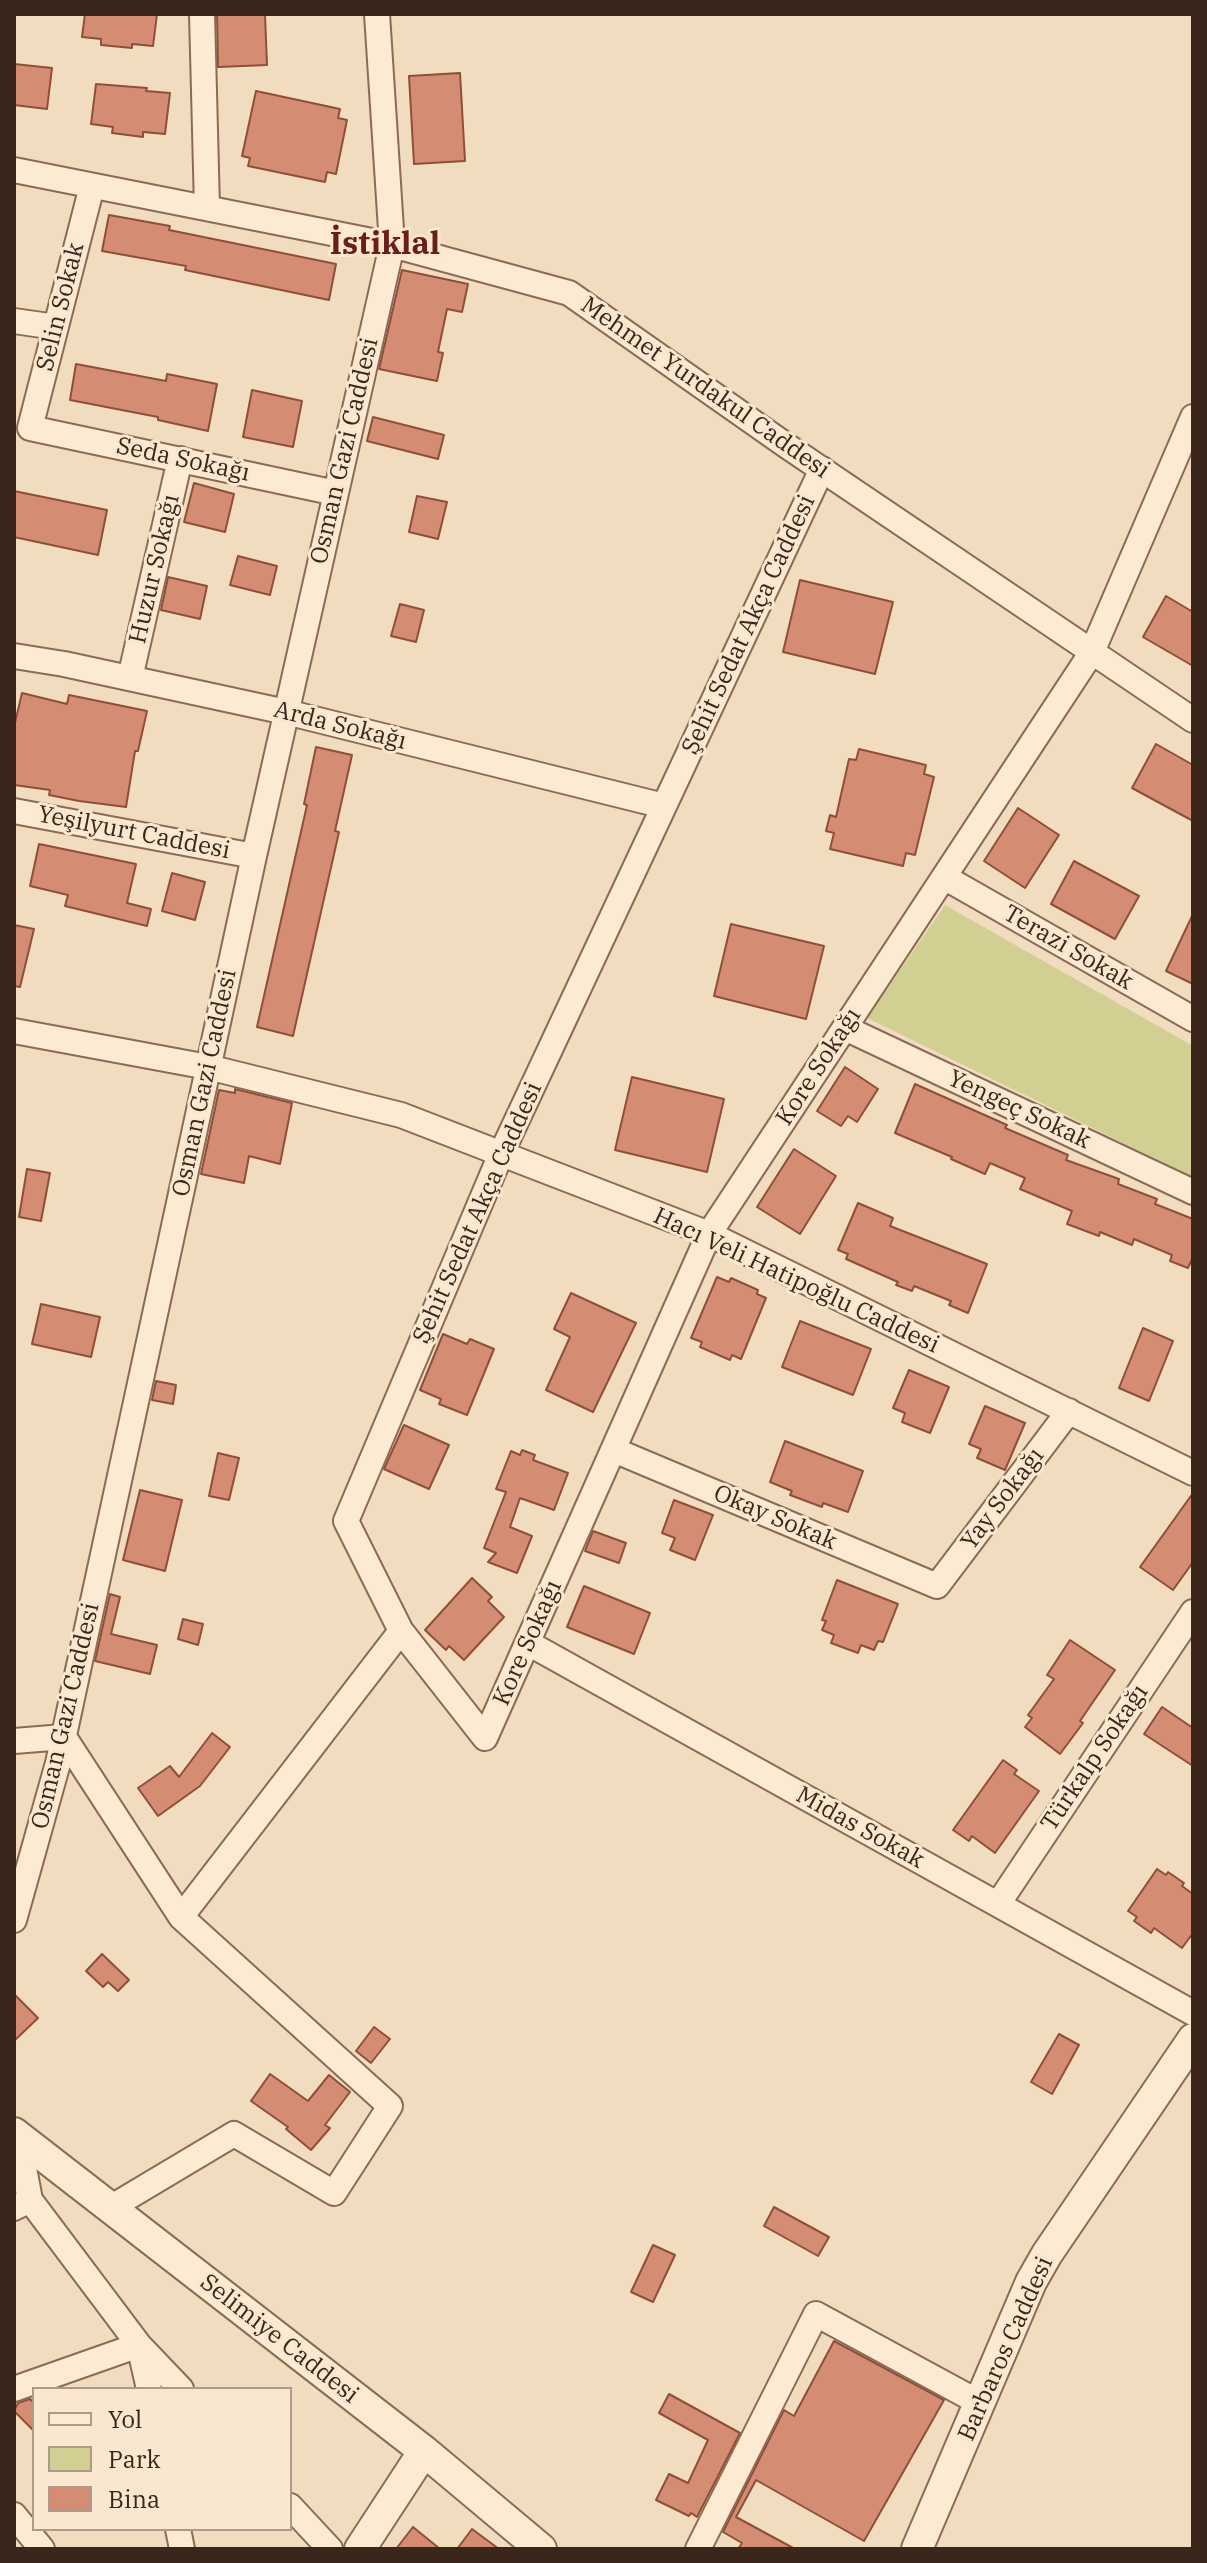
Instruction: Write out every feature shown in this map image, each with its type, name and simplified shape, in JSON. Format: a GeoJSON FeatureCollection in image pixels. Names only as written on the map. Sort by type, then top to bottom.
{"type":"FeatureCollection","features":[{"type":"Feature","properties":{"kind":"street"},"geometry":{"type":"LineString","coordinates":[[202,14],[207,208]]}},
{"type":"Feature","properties":{"kind":"street","name":"Osman Gazi Caddesi"},"geometry":{"type":"LineString","coordinates":[[14,1920],[64,1737],[254,856],[392,245],[377,14]]}},
{"type":"Feature","properties":{"kind":"street","name":"Mehmet Yurdakul Caddesi"},"geometry":{"type":"LineString","coordinates":[[14,170],[392,245],[569,293],[1193,720]]}},
{"type":"Feature","properties":{"kind":"street","name":"Selin Sokak"},"geometry":{"type":"LineString","coordinates":[[30,428],[92,186]]}},
{"type":"Feature","properties":{"kind":"street"},"geometry":{"type":"LineString","coordinates":[[14,321],[56,327]]}},
{"type":"Feature","properties":{"kind":"street","name":"Kore Sokağı"},"geometry":{"type":"LineString","coordinates":[[485,1738],[709,1234],[1092,652],[1193,417]]}},
{"type":"Feature","properties":{"kind":"street","name":"Seda Sokağı"},"geometry":{"type":"LineString","coordinates":[[30,428],[336,493]]}},
{"type":"Feature","properties":{"kind":"street","name":"Huzur Sokağı"},"geometry":{"type":"LineString","coordinates":[[130,678],[180,459]]}},
{"type":"Feature","properties":{"kind":"street","name":"Şehit Sedat Akça Caddesi"},"geometry":{"type":"LineString","coordinates":[[485,1738],[401,1631],[346,1521],[501,1154],[822,469]]}},
{"type":"Feature","properties":{"kind":"street","name":"Arda Sokağı"},"geometry":{"type":"LineString","coordinates":[[14,656],[286,712],[664,806]]}},
{"type":"Feature","properties":{"kind":"street","name":"Yeşilyurt Caddesi"},"geometry":{"type":"LineString","coordinates":[[14,811],[254,856]]}},
{"type":"Feature","properties":{"kind":"street","name":"Terazi Sokak"},"geometry":{"type":"LineString","coordinates":[[944,877],[1193,1019]]}},
{"type":"Feature","properties":{"kind":"street","name":"Yengeç Sokak"},"geometry":{"type":"LineString","coordinates":[[845,1028],[1193,1192]]}},
{"type":"Feature","properties":{"kind":"street","name":"Hacı Veli Hatipoğlu Caddesi"},"geometry":{"type":"LineString","coordinates":[[14,1031],[208,1067],[401,1115],[709,1234],[1193,1473]]}},
{"type":"Feature","properties":{"kind":"street","name":"Yay Sokağı"},"geometry":{"type":"LineString","coordinates":[[937,1586],[1069,1411]]}},
{"type":"Feature","properties":{"kind":"street","name":"Okay Sokak"},"geometry":{"type":"LineString","coordinates":[[614,1450],[937,1586]]}},
{"type":"Feature","properties":{"kind":"street","name":"Türkalp Sokağı"},"geometry":{"type":"LineString","coordinates":[[998,1904],[1193,1612]]}},
{"type":"Feature","properties":{"kind":"street"},"geometry":{"type":"LineString","coordinates":[[181,1917],[401,1631]]}},
{"type":"Feature","properties":{"kind":"street","name":"Midas Sokak"},"geometry":{"type":"LineString","coordinates":[[528,1643],[1193,2013]]}},
{"type":"Feature","properties":{"kind":"street"},"geometry":{"type":"LineString","coordinates":[[14,1741],[64,1737],[181,1917],[390,2106],[334,2193],[234,2134],[110,2208]]}},
{"type":"Feature","properties":{"kind":"street","name":"Barbaros Caddesi"},"geometry":{"type":"LineString","coordinates":[[917,2549],[1031,2282],[1193,2039]]}},
{"type":"Feature","properties":{"kind":"street"},"geometry":{"type":"LineString","coordinates":[[16,2135],[22,2204],[139,2345],[179,2387]]}},
{"type":"Feature","properties":{"kind":"street","name":"Selimiye Caddesi"},"geometry":{"type":"LineString","coordinates":[[16,2135],[424,2451],[541,2549]]}},
{"type":"Feature","properties":{"kind":"street"},"geometry":{"type":"LineString","coordinates":[[698,2549],[816,2314],[980,2403]]}},
{"type":"Feature","properties":{"kind":"street"},"geometry":{"type":"LineString","coordinates":[[14,2389],[139,2345]]}},
{"type":"Feature","properties":{"kind":"street"},"geometry":{"type":"LineString","coordinates":[[139,2345],[149,2387]]}},
{"type":"Feature","properties":{"kind":"street"},"geometry":{"type":"LineString","coordinates":[[360,2549],[424,2451]]}},
{"type":"Feature","properties":{"kind":"street"},"geometry":{"type":"LineString","coordinates":[[292,2508],[330,2549]]}},
{"type":"Feature","properties":{"kind":"street"},"geometry":{"type":"LineString","coordinates":[[14,2515],[42,2549]]}},
{"type":"Feature","properties":{"kind":"green space"},"geometry":{"type":"Polygon","coordinates":[[[945,905],[1193,1046],[1193,1177],[867,1018],[945,905]]]}},
{"type":"Feature","properties":{"kind":"building"},"geometry":{"type":"Polygon","coordinates":[[[85,14],[157,14],[153,46],[132,44],[132,48],[101,45],[101,39],[82,37],[85,14]]]}},
{"type":"Feature","properties":{"kind":"building"},"geometry":{"type":"Polygon","coordinates":[[[217,14],[265,14],[267,65],[218,67],[217,14]]]}},
{"type":"Feature","properties":{"kind":"building"},"geometry":{"type":"Polygon","coordinates":[[[14,64],[52,68],[47,109],[14,105],[14,64]]]}},
{"type":"Feature","properties":{"kind":"building"},"geometry":{"type":"Polygon","coordinates":[[[460,73],[465,161],[414,164],[409,76],[460,73]]]}},
{"type":"Feature","properties":{"kind":"building"},"geometry":{"type":"Polygon","coordinates":[[[96,84],[170,93],[165,134],[143,132],[143,137],[112,133],[113,127],[91,124],[96,84]]]}},
{"type":"Feature","properties":{"kind":"building"},"geometry":{"type":"Polygon","coordinates":[[[256,91],[340,109],[338,118],[347,120],[336,174],[327,172],[325,182],[248,166],[250,158],[242,156],[256,91]]]}},
{"type":"Feature","properties":{"kind":"building"},"geometry":{"type":"Polygon","coordinates":[[[109,215],[336,264],[329,300],[185,270],[186,266],[102,251],[109,215]]]}},
{"type":"Feature","properties":{"kind":"building"},"geometry":{"type":"Polygon","coordinates":[[[402,270],[468,284],[462,312],[447,309],[438,352],[443,353],[437,381],[379,369],[402,270]]]}},
{"type":"Feature","properties":{"kind":"building"},"geometry":{"type":"Polygon","coordinates":[[[76,364],[166,381],[167,374],[217,384],[208,431],[158,420],[158,417],[70,400],[76,364]]]}},
{"type":"Feature","properties":{"kind":"building"},"geometry":{"type":"Polygon","coordinates":[[[252,390],[302,401],[293,447],[243,437],[252,390]]]}},
{"type":"Feature","properties":{"kind":"building"},"geometry":{"type":"Polygon","coordinates":[[[373,417],[444,435],[438,459],[367,441],[373,417]]]}},
{"type":"Feature","properties":{"kind":"building"},"geometry":{"type":"Polygon","coordinates":[[[194,483],[234,494],[225,532],[184,522],[194,483]]]}},
{"type":"Feature","properties":{"kind":"building"},"geometry":{"type":"Polygon","coordinates":[[[14,491],[107,510],[98,555],[14,537],[14,491]]]}},
{"type":"Feature","properties":{"kind":"building"},"geometry":{"type":"Polygon","coordinates":[[[417,496],[447,502],[438,539],[409,532],[417,496]]]}},
{"type":"Feature","properties":{"kind":"building"},"geometry":{"type":"Polygon","coordinates":[[[238,556],[277,566],[270,595],[230,585],[238,556]]]}},
{"type":"Feature","properties":{"kind":"building"},"geometry":{"type":"Polygon","coordinates":[[[168,577],[207,586],[200,619],[161,610],[168,577]]]}},
{"type":"Feature","properties":{"kind":"building"},"geometry":{"type":"Polygon","coordinates":[[[800,580],[893,602],[875,674],[783,652],[800,580]]]}},
{"type":"Feature","properties":{"kind":"building"},"geometry":{"type":"Polygon","coordinates":[[[1166,596],[1193,612],[1193,666],[1143,637],[1166,596]]]}},
{"type":"Feature","properties":{"kind":"building"},"geometry":{"type":"Polygon","coordinates":[[[400,604],[424,610],[416,642],[391,636],[400,604]]]}},
{"type":"Feature","properties":{"kind":"building"},"geometry":{"type":"Polygon","coordinates":[[[22,693],[67,704],[69,695],[147,711],[138,751],[135,751],[126,807],[79,801],[49,795],[50,790],[14,785],[14,727],[22,693]]]}},
{"type":"Feature","properties":{"kind":"building"},"geometry":{"type":"Polygon","coordinates":[[[1156,744],[1193,765],[1193,821],[1132,788],[1156,744]]]}},
{"type":"Feature","properties":{"kind":"building"},"geometry":{"type":"Polygon","coordinates":[[[316,747],[352,755],[335,831],[339,832],[293,1036],[257,1027],[307,805],[304,804],[316,747]]]}},
{"type":"Feature","properties":{"kind":"building"},"geometry":{"type":"Polygon","coordinates":[[[859,749],[926,765],[924,774],[934,777],[915,855],[906,853],[903,866],[830,849],[834,833],[826,831],[830,815],[836,817],[849,759],[856,760],[859,749]]]}},
{"type":"Feature","properties":{"kind":"building"},"geometry":{"type":"Polygon","coordinates":[[[1018,808],[1059,835],[1025,888],[984,861],[1018,808]]]}},
{"type":"Feature","properties":{"kind":"building"},"geometry":{"type":"Polygon","coordinates":[[[39,844],[136,864],[127,903],[151,909],[147,926],[65,906],[68,895],[30,886],[39,844]]]}},
{"type":"Feature","properties":{"kind":"building"},"geometry":{"type":"Polygon","coordinates":[[[1074,861],[1139,896],[1115,939],[1051,904],[1074,861]]]}},
{"type":"Feature","properties":{"kind":"building"},"geometry":{"type":"Polygon","coordinates":[[[172,873],[205,882],[195,920],[162,911],[172,873]]]}},
{"type":"Feature","properties":{"kind":"building"},"geometry":{"type":"Polygon","coordinates":[[[1193,914],[1193,984],[1166,971],[1193,914]]]}},
{"type":"Feature","properties":{"kind":"building"},"geometry":{"type":"Polygon","coordinates":[[[731,924],[824,946],[806,1019],[714,996],[731,924]]]}},
{"type":"Feature","properties":{"kind":"building"},"geometry":{"type":"Polygon","coordinates":[[[14,925],[34,929],[20,987],[14,986],[14,925]]]}},
{"type":"Feature","properties":{"kind":"building"},"geometry":{"type":"Polygon","coordinates":[[[845,1067],[878,1089],[857,1122],[848,1116],[841,1126],[817,1111],[845,1067]]]}},
{"type":"Feature","properties":{"kind":"building"},"geometry":{"type":"Polygon","coordinates":[[[632,1077],[724,1099],[707,1172],[615,1150],[632,1077]]]}},
{"type":"Feature","properties":{"kind":"building"},"geometry":{"type":"Polygon","coordinates":[[[915,1084],[1068,1155],[1066,1160],[1119,1179],[1118,1184],[1157,1199],[1155,1204],[1193,1219],[1193,1257],[1188,1268],[1170,1261],[1172,1255],[1134,1239],[1132,1245],[1100,1232],[1099,1236],[1067,1224],[1072,1211],[1020,1189],[1025,1178],[990,1163],[985,1174],[895,1133],[915,1084]]]}},
{"type":"Feature","properties":{"kind":"building"},"geometry":{"type":"Polygon","coordinates":[[[235,1089],[292,1103],[280,1164],[249,1156],[244,1183],[201,1174],[219,1090],[235,1093],[235,1089]]]}},
{"type":"Feature","properties":{"kind":"building"},"geometry":{"type":"Polygon","coordinates":[[[794,1149],[836,1176],[800,1234],[757,1207],[794,1149]]]}},
{"type":"Feature","properties":{"kind":"building"},"geometry":{"type":"Polygon","coordinates":[[[27,1169],[50,1173],[41,1221],[19,1217],[27,1169]]]}},
{"type":"Feature","properties":{"kind":"building"},"geometry":{"type":"Polygon","coordinates":[[[858,1203],[893,1218],[890,1226],[987,1264],[968,1313],[949,1305],[951,1301],[914,1286],[912,1291],[896,1285],[898,1282],[846,1259],[848,1254],[838,1250],[858,1203]]]}},
{"type":"Feature","properties":{"kind":"building"},"geometry":{"type":"Polygon","coordinates":[[[717,1277],[729,1282],[731,1278],[758,1290],[757,1294],[766,1298],[741,1359],[732,1355],[730,1360],[700,1347],[702,1342],[691,1338],[717,1277]]]}},
{"type":"Feature","properties":{"kind":"building"},"geometry":{"type":"Polygon","coordinates":[[[571,1293],[636,1323],[593,1412],[546,1390],[570,1337],[554,1329],[571,1293]]]}},
{"type":"Feature","properties":{"kind":"building"},"geometry":{"type":"Polygon","coordinates":[[[41,1304],[100,1317],[91,1357],[32,1344],[41,1304]]]}},
{"type":"Feature","properties":{"kind":"building"},"geometry":{"type":"Polygon","coordinates":[[[800,1321],[871,1349],[853,1395],[782,1367],[800,1321]]]}},
{"type":"Feature","properties":{"kind":"building"},"geometry":{"type":"Polygon","coordinates":[[[1143,1328],[1173,1341],[1149,1401],[1119,1388],[1143,1328]]]}},
{"type":"Feature","properties":{"kind":"building"},"geometry":{"type":"Polygon","coordinates":[[[443,1334],[467,1344],[470,1339],[494,1349],[467,1415],[439,1404],[441,1399],[420,1390],[443,1334]]]}},
{"type":"Feature","properties":{"kind":"building"},"geometry":{"type":"Polygon","coordinates":[[[909,1370],[949,1387],[930,1433],[902,1422],[905,1413],[893,1408],[909,1370]]]}},
{"type":"Feature","properties":{"kind":"building"},"geometry":{"type":"Polygon","coordinates":[[[156,1381],[176,1385],[173,1404],[152,1400],[156,1381]]]}},
{"type":"Feature","properties":{"kind":"building"},"geometry":{"type":"Polygon","coordinates":[[[985,1406],[1025,1423],[1005,1470],[977,1458],[981,1449],[969,1444],[985,1406]]]}},
{"type":"Feature","properties":{"kind":"building"},"geometry":{"type":"Polygon","coordinates":[[[404,1425],[449,1445],[429,1489],[384,1469],[404,1425]]]}},
{"type":"Feature","properties":{"kind":"building"},"geometry":{"type":"Polygon","coordinates":[[[785,1441],[863,1471],[848,1512],[823,1503],[822,1507],[790,1495],[792,1491],[770,1482],[785,1441]]]}},
{"type":"Feature","properties":{"kind":"building"},"geometry":{"type":"Polygon","coordinates":[[[522,1450],[535,1455],[533,1460],[568,1473],[554,1510],[520,1498],[510,1527],[532,1536],[517,1573],[488,1562],[496,1553],[484,1548],[506,1492],[496,1489],[511,1451],[520,1455],[522,1450]]]}},
{"type":"Feature","properties":{"kind":"building"},"geometry":{"type":"Polygon","coordinates":[[[218,1453],[239,1458],[229,1500],[209,1496],[218,1453]]]}},
{"type":"Feature","properties":{"kind":"building"},"geometry":{"type":"Polygon","coordinates":[[[140,1490],[182,1500],[165,1571],[123,1560],[140,1490]]]}},
{"type":"Feature","properties":{"kind":"building"},"geometry":{"type":"Polygon","coordinates":[[[1193,1493],[1193,1562],[1173,1590],[1140,1567],[1193,1493]]]}},
{"type":"Feature","properties":{"kind":"building"},"geometry":{"type":"Polygon","coordinates":[[[674,1500],[713,1515],[695,1560],[670,1550],[675,1538],[662,1533],[674,1500]]]}},
{"type":"Feature","properties":{"kind":"building"},"geometry":{"type":"Polygon","coordinates":[[[593,1531],[626,1543],[619,1563],[585,1551],[593,1531]]]}},
{"type":"Feature","properties":{"kind":"building"},"geometry":{"type":"Polygon","coordinates":[[[472,1578],[492,1597],[488,1601],[504,1617],[464,1660],[449,1646],[446,1650],[425,1630],[472,1578]]]}},
{"type":"Feature","properties":{"kind":"building"},"geometry":{"type":"Polygon","coordinates":[[[837,1580],[898,1604],[883,1642],[878,1641],[874,1650],[861,1645],[858,1653],[831,1643],[834,1635],[822,1630],[826,1621],[822,1620],[837,1580]]]}},
{"type":"Feature","properties":{"kind":"building"},"geometry":{"type":"Polygon","coordinates":[[[584,1586],[650,1613],[634,1654],[567,1627],[584,1586]]]}},
{"type":"Feature","properties":{"kind":"building"},"geometry":{"type":"Polygon","coordinates":[[[110,1594],[120,1597],[111,1634],[157,1645],[150,1674],[95,1661],[110,1594]]]}},
{"type":"Feature","properties":{"kind":"building"},"geometry":{"type":"Polygon","coordinates":[[[183,1619],[203,1624],[198,1645],[178,1639],[183,1619]]]}},
{"type":"Feature","properties":{"kind":"building"},"geometry":{"type":"Polygon","coordinates":[[[1070,1640],[1115,1670],[1060,1754],[1025,1727],[1032,1718],[1028,1715],[1054,1679],[1047,1675],[1070,1640]]]}},
{"type":"Feature","properties":{"kind":"building"},"geometry":{"type":"Polygon","coordinates":[[[1162,1707],[1193,1728],[1193,1766],[1144,1734],[1162,1707]]]}},
{"type":"Feature","properties":{"kind":"building"},"geometry":{"type":"Polygon","coordinates":[[[212,1733],[230,1747],[200,1786],[158,1816],[138,1788],[170,1766],[179,1777],[212,1733]]]}},
{"type":"Feature","properties":{"kind":"building"},"geometry":{"type":"Polygon","coordinates":[[[1003,1760],[1017,1770],[1014,1774],[1039,1791],[995,1853],[972,1836],[969,1841],[953,1830],[1003,1760]]]}},
{"type":"Feature","properties":{"kind":"building"},"geometry":{"type":"Polygon","coordinates":[[[1157,1869],[1166,1875],[1168,1872],[1184,1883],[1182,1886],[1193,1894],[1193,1933],[1182,1948],[1154,1928],[1151,1933],[1134,1921],[1137,1917],[1128,1911],[1157,1869]]]}},
{"type":"Feature","properties":{"kind":"building"},"geometry":{"type":"Polygon","coordinates":[[[102,1954],[129,1980],[118,1991],[108,1982],[103,1987],[86,1971],[102,1954]]]}},
{"type":"Feature","properties":{"kind":"building"},"geometry":{"type":"Polygon","coordinates":[[[14,1994],[38,2018],[14,2041],[14,1994]]]}},
{"type":"Feature","properties":{"kind":"building"},"geometry":{"type":"Polygon","coordinates":[[[374,2027],[390,2039],[371,2063],[356,2051],[374,2027]]]}},
{"type":"Feature","properties":{"kind":"building"},"geometry":{"type":"Polygon","coordinates":[[[1059,2034],[1079,2045],[1052,2094],[1031,2082],[1059,2034]]]}},
{"type":"Feature","properties":{"kind":"building"},"geometry":{"type":"Polygon","coordinates":[[[270,2074],[308,2101],[329,2075],[350,2092],[325,2125],[330,2128],[311,2150],[286,2129],[288,2127],[251,2101],[270,2074]]]}},
{"type":"Feature","properties":{"kind":"building"},"geometry":{"type":"Polygon","coordinates":[[[774,2207],[829,2237],[818,2256],[764,2226],[774,2207]]]}},
{"type":"Feature","properties":{"kind":"building"},"geometry":{"type":"Polygon","coordinates":[[[653,2245],[675,2255],[653,2302],[631,2292],[653,2245]]]}},
{"type":"Feature","properties":{"kind":"building"},"geometry":{"type":"Polygon","coordinates":[[[834,2341],[944,2400],[864,2541],[756,2480],[736,2517],[795,2549],[738,2549],[742,2543],[723,2532],[784,2410],[794,2416],[834,2341]]]}},
{"type":"Feature","properties":{"kind":"building"},"geometry":{"type":"Polygon","coordinates":[[[669,2394],[740,2433],[697,2517],[656,2500],[669,2474],[688,2483],[708,2440],[659,2413],[669,2394]]]}},
{"type":"Feature","properties":{"kind":"building"},"geometry":{"type":"Polygon","coordinates":[[[32,2401],[32,2429],[14,2411],[18,2403],[32,2401]]]}},
{"type":"Feature","properties":{"kind":"building"},"geometry":{"type":"Polygon","coordinates":[[[413,2527],[440,2549],[396,2549],[413,2527]]]}},
{"type":"Feature","properties":{"kind":"building"},"geometry":{"type":"Polygon","coordinates":[[[472,2529],[499,2549],[457,2549],[472,2529]]]}},
{"type":"Feature","properties":{"kind":"district","name":"İstiklal"},"geometry":{"type":"Point","coordinates":[385,245]}}]}
